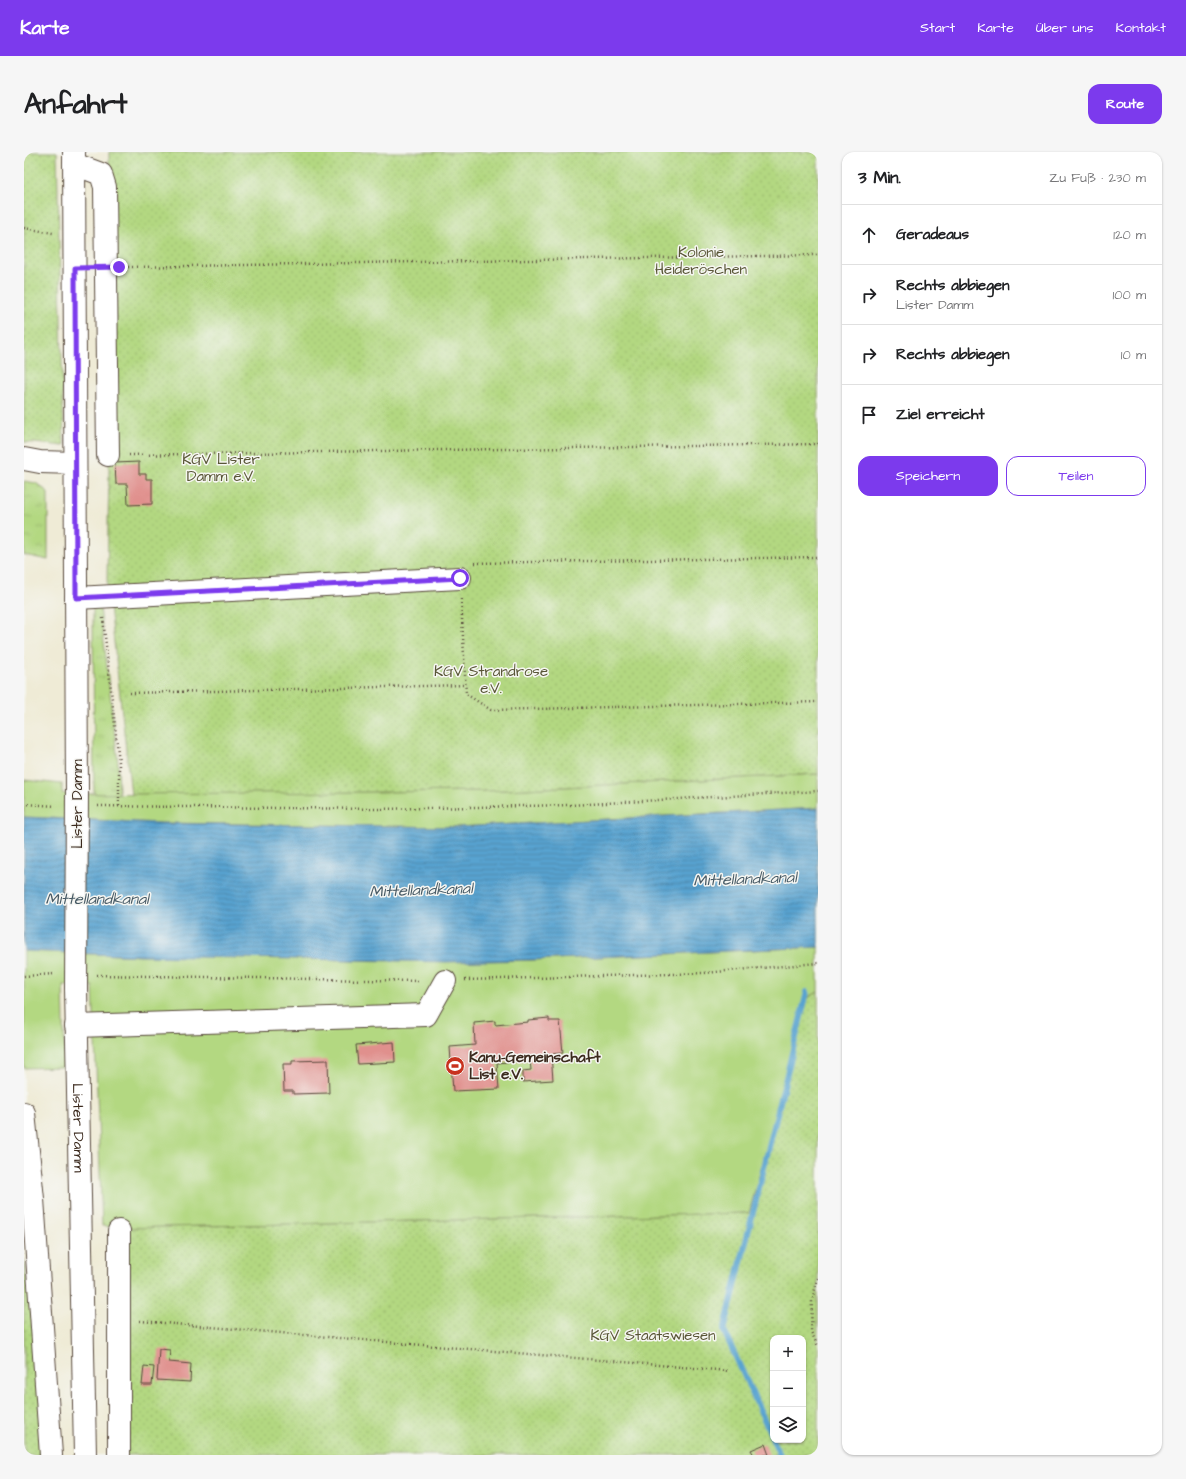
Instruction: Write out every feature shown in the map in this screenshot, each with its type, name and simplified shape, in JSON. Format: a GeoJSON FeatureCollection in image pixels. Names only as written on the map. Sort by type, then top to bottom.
{"type":"FeatureCollection","features":[{"type":"Feature","properties":{"kind":"street","name":"Lister Damm"},"geometry":{"type":"LineString","coordinates":[[74,158],[77,794],[76,1026],[85,1455]]}},
{"type":"Feature","properties":{"kind":"street"},"geometry":{"type":"LineString","coordinates":[[74,158],[101,174],[105,187],[108,455]]}},
{"type":"Feature","properties":{"kind":"street"},"geometry":{"type":"LineString","coordinates":[[75,268],[107,267]]}},
{"type":"Feature","properties":{"kind":"street"},"geometry":{"type":"LineString","coordinates":[[24,459],[40,462],[75,463]]}},
{"type":"Feature","properties":{"kind":"street"},"geometry":{"type":"LineString","coordinates":[[76,598],[460,578]]}},
{"type":"Feature","properties":{"kind":"street"},"geometry":{"type":"LineString","coordinates":[[76,1026],[426,1015],[445,981]]}},
{"type":"Feature","properties":{"kind":"street"},"geometry":{"type":"LineString","coordinates":[[24,1113],[33,1199],[51,1455]]}},
{"type":"Feature","properties":{"kind":"street"},"geometry":{"type":"LineString","coordinates":[[119,1231],[119,1455]]}},
{"type":"Feature","properties":{"kind":"path"},"geometry":{"type":"LineString","coordinates":[[24,228],[75,238]]}},
{"type":"Feature","properties":{"kind":"path"},"geometry":{"type":"LineString","coordinates":[[107,267],[818,255]]}},
{"type":"Feature","properties":{"kind":"path"},"geometry":{"type":"LineString","coordinates":[[108,455],[818,444]]}},
{"type":"Feature","properties":{"kind":"path"},"geometry":{"type":"LineString","coordinates":[[818,557],[459,564],[466,694],[491,710],[818,702]]}},
{"type":"Feature","properties":{"kind":"path"},"geometry":{"type":"LineString","coordinates":[[100,597],[119,762],[119,806]]}},
{"type":"Feature","properties":{"kind":"path"},"geometry":{"type":"LineString","coordinates":[[130,693],[466,685]]}},
{"type":"Feature","properties":{"kind":"path"},"geometry":{"type":"LineString","coordinates":[[96,806],[400,809],[571,805],[818,791]]}},
{"type":"Feature","properties":{"kind":"path"},"geometry":{"type":"LineString","coordinates":[[24,804],[58,806]]}},
{"type":"Feature","properties":{"kind":"path"},"geometry":{"type":"LineString","coordinates":[[818,1278],[812,1300],[811,1332],[818,1346]]}},
{"type":"Feature","properties":{"kind":"path"},"geometry":{"type":"LineString","coordinates":[[119,1320],[729,1371]]}},
{"type":"Feature","properties":{"kind":"green space"},"geometry":{"type":"Polygon","coordinates":[[[24,152],[57,152],[64,446],[24,442],[24,152]]]}},
{"type":"Feature","properties":{"kind":"green space"},"geometry":{"type":"Polygon","coordinates":[[[109,152],[818,152],[818,774],[485,791],[131,794],[107,580],[111,361],[109,152]]]}},
{"type":"Feature","properties":{"kind":"green space"},"geometry":{"type":"Polygon","coordinates":[[[24,481],[36,483],[48,492],[48,560],[24,555],[24,481]]]}},
{"type":"Feature","properties":{"kind":"green space"},"geometry":{"type":"Polygon","coordinates":[[[93,607],[100,607],[118,763],[119,794],[94,794],[93,607]]]}},
{"type":"Feature","properties":{"kind":"green space"},"geometry":{"type":"Polygon","coordinates":[[[818,774],[818,808],[458,827],[160,823],[24,817],[24,780],[62,784],[62,794],[485,791],[818,774]]]}},
{"type":"Feature","properties":{"kind":"green space"},"geometry":{"type":"Polygon","coordinates":[[[818,947],[818,992],[808,998],[749,1213],[125,1228],[102,1226],[93,986],[63,985],[65,1067],[24,1068],[24,951],[143,956],[531,960],[818,947]]]}},
{"type":"Feature","properties":{"kind":"green space","name":"KGV Staatswiesen"},"geometry":{"type":"Polygon","coordinates":[[[818,992],[818,1455],[125,1455],[125,1228],[749,1213],[808,998],[818,992]]]}},
{"type":"Feature","properties":{"kind":"green space"},"geometry":{"type":"Polygon","coordinates":[[[24,1259],[43,1400],[46,1455],[24,1455],[24,1259]]]}},
{"type":"Feature","properties":{"kind":"water","name":"Mittellandkanal"},"geometry":{"type":"Polygon","coordinates":[[[818,808],[818,947],[531,960],[446,962],[143,956],[24,951],[24,817],[160,823],[458,827],[818,808]]]}},
{"type":"Feature","properties":{"kind":"building"},"geometry":{"type":"Polygon","coordinates":[[[139,462],[139,474],[146,474],[146,479],[152,479],[152,504],[128,505],[127,484],[116,484],[115,463],[139,462]]]}},
{"type":"Feature","properties":{"kind":"building","name":"Kanu-Gemeinschaft List e.V."},"geometry":{"type":"Polygon","coordinates":[[[549,1018],[549,1021],[560,1021],[563,1053],[551,1054],[553,1080],[523,1082],[523,1071],[531,1070],[530,1060],[497,1063],[499,1089],[453,1091],[450,1047],[475,1045],[474,1023],[495,1021],[495,1025],[528,1022],[528,1020],[549,1018]]]}},
{"type":"Feature","properties":{"kind":"building"},"geometry":{"type":"Polygon","coordinates":[[[394,1042],[395,1062],[358,1064],[356,1045],[394,1042]]]}},
{"type":"Feature","properties":{"kind":"building"},"geometry":{"type":"Polygon","coordinates":[[[328,1060],[329,1093],[293,1094],[293,1091],[284,1091],[283,1064],[292,1064],[292,1061],[328,1060]]]}},
{"type":"Feature","properties":{"kind":"building"},"geometry":{"type":"Polygon","coordinates":[[[159,1349],[170,1350],[169,1362],[191,1364],[190,1382],[157,1380],[159,1349]]]}},
{"type":"Feature","properties":{"kind":"building"},"geometry":{"type":"Polygon","coordinates":[[[144,1366],[154,1367],[152,1385],[142,1385],[144,1366]]]}},
{"type":"Feature","properties":{"kind":"building"},"geometry":{"type":"Polygon","coordinates":[[[765,1444],[769,1455],[754,1455],[751,1450],[765,1444]]]}},
{"type":"Feature","properties":{"kind":"waterway"},"geometry":{"type":"LineString","coordinates":[[770,1432],[724,1331],[807,992]]}},
{"type":"Feature","properties":{"kind":"waterway"},"geometry":{"type":"LineString","coordinates":[[774,1443],[780,1455]]}},
{"type":"Feature","properties":{"kind":"place","name":"Kanu-Gemeinschaft List e.V."},"geometry":{"type":"Point","coordinates":[455,1066]}},
{"type":"Feature","properties":{"kind":"route"},"geometry":{"type":"LineString","coordinates":[[119,267],[75,268],[76,598],[460,578]]}},
{"type":"Feature","properties":{"kind":"park label","name":"Kolonie Heideröschen"},"geometry":{"type":"Point","coordinates":[701,260]}},
{"type":"Feature","properties":{"kind":"park label","name":"KGV Lister Damm e.V."},"geometry":{"type":"Point","coordinates":[221,468]}},
{"type":"Feature","properties":{"kind":"park label","name":"KGV Strandrose e.V."},"geometry":{"type":"Point","coordinates":[491,680]}}]}
